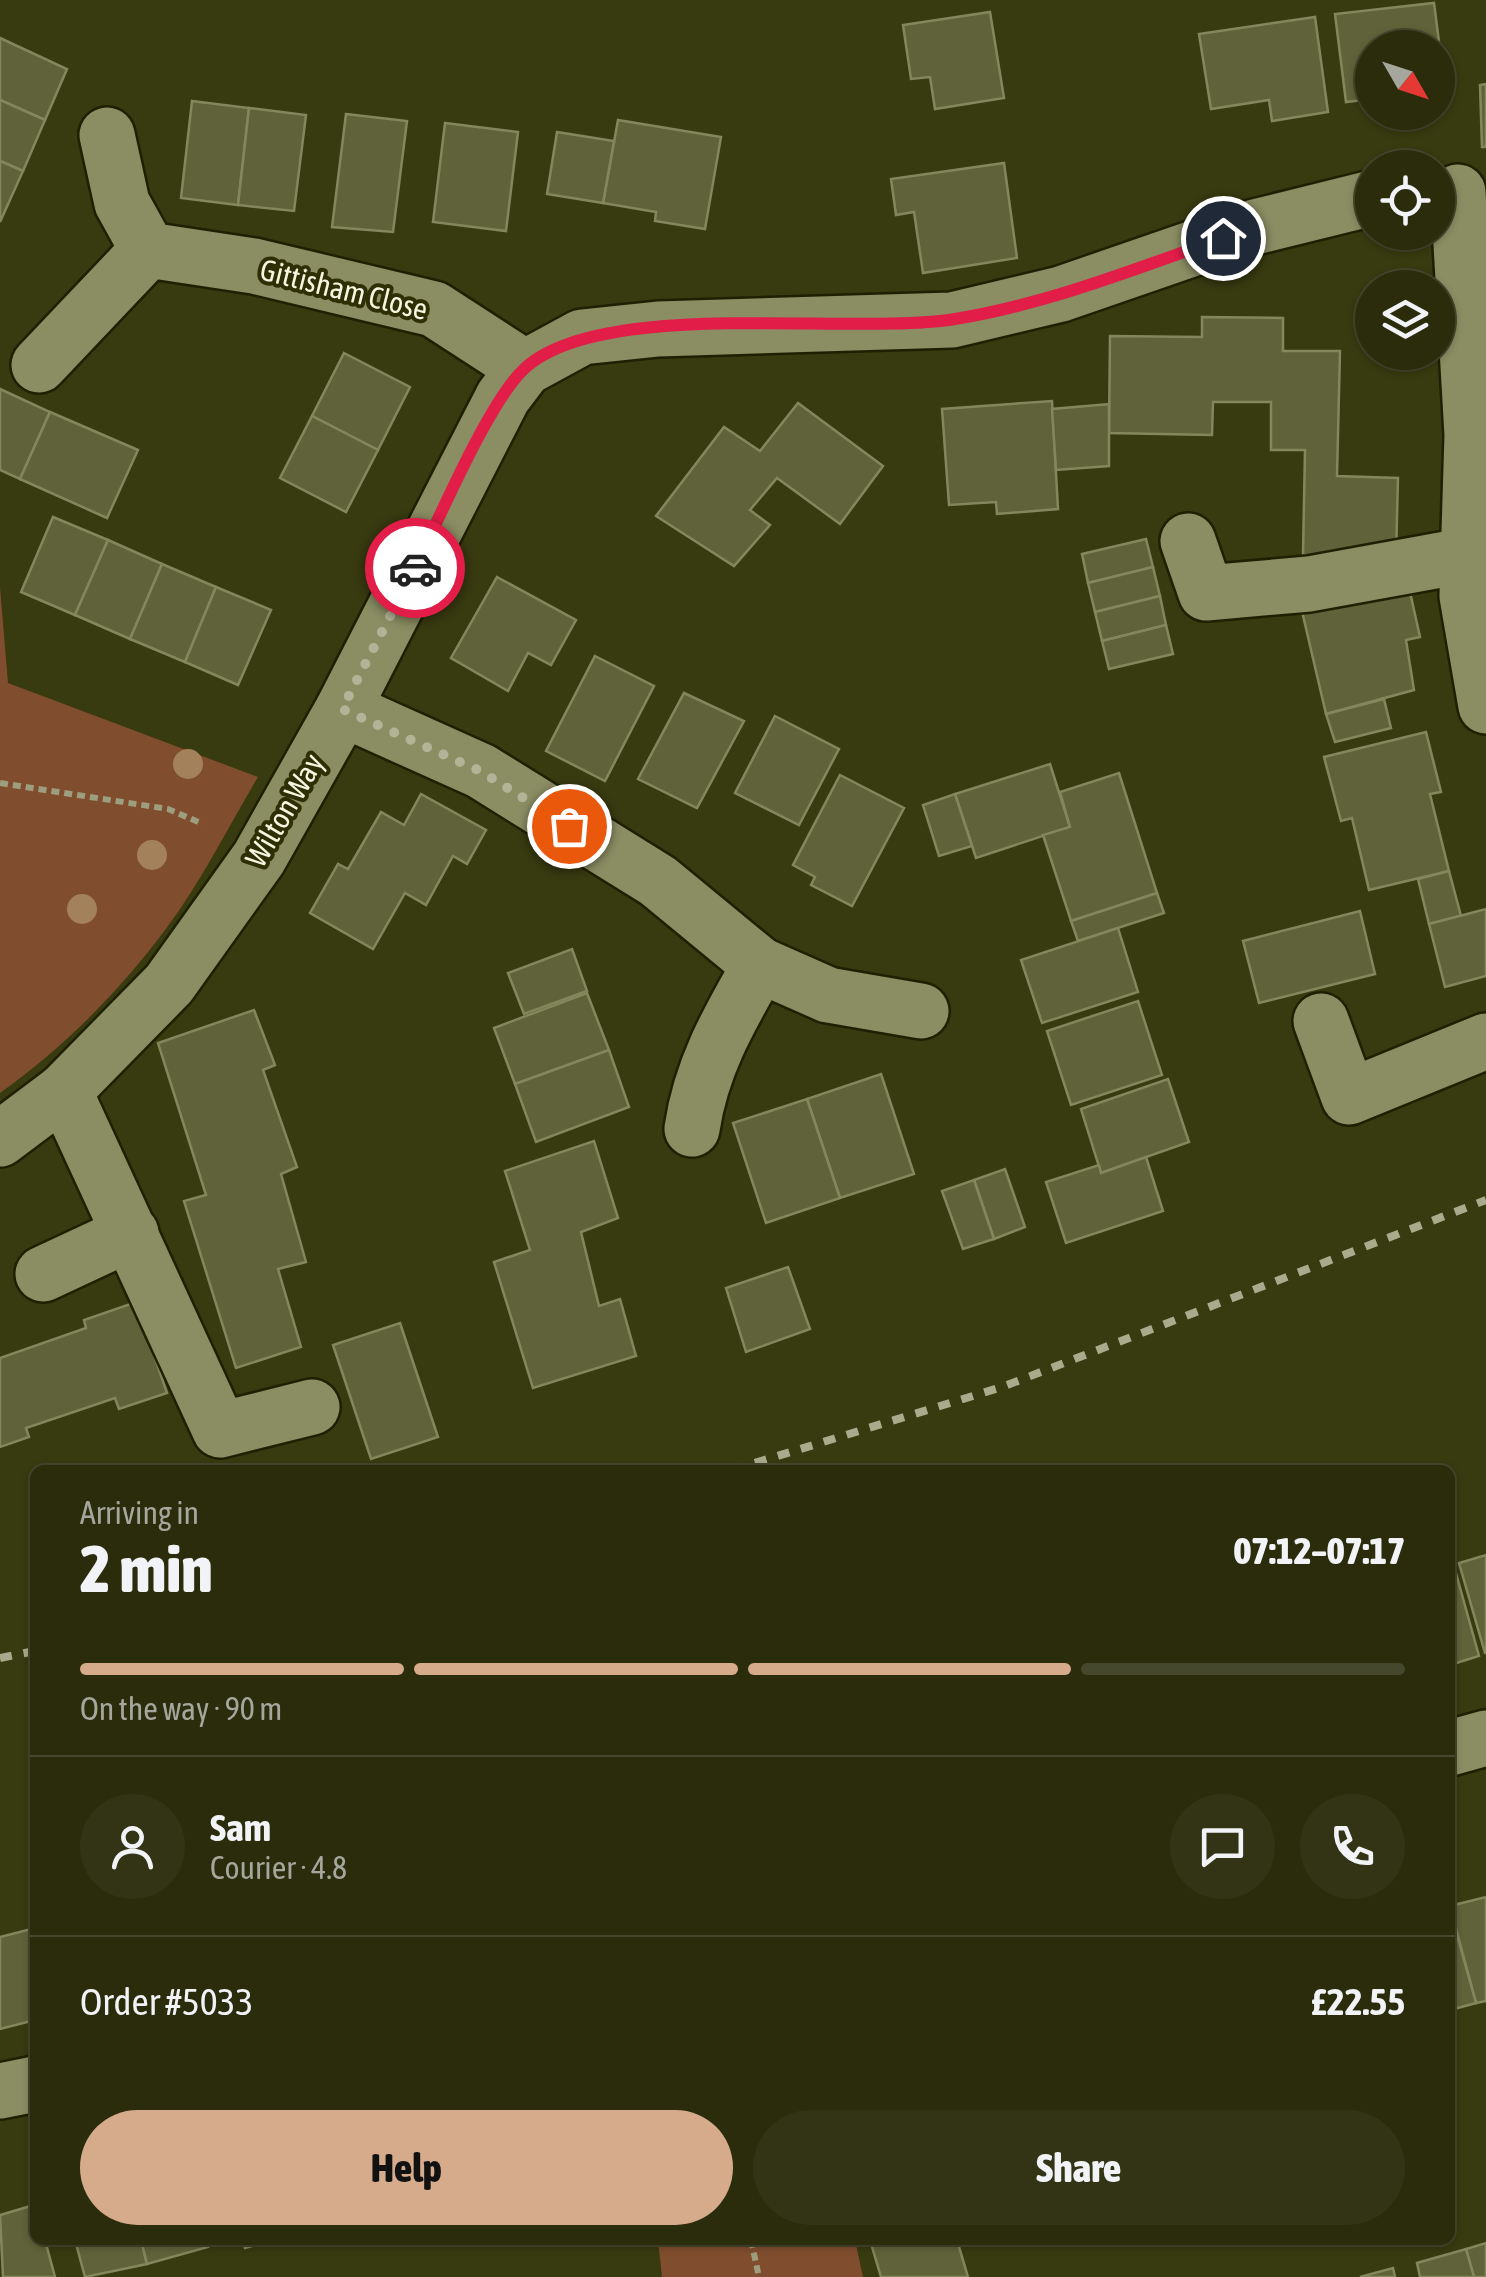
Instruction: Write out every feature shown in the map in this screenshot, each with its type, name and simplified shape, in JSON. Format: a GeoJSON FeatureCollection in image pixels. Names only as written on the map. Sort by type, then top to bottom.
{"type":"FeatureCollection","features":[{"type":"Feature","properties":{"kind":"street"},"geometry":{"type":"LineString","coordinates":[[38,365],[148,250],[122,203],[108,135]]}},
{"type":"Feature","properties":{"kind":"street"},"geometry":{"type":"LineString","coordinates":[[1460,194],[1472,435],[1467,596],[1485,693]]}},
{"type":"Feature","properties":{"kind":"street","name":"Wilton Way"},"geometry":{"type":"LineString","coordinates":[[0,1140],[64,1090],[169,984],[259,858],[342,709],[502,398],[525,368],[582,338],[620,333],[952,320],[1061,294],[1255,227],[1355,202]]}},
{"type":"Feature","properties":{"kind":"street","name":"Gittisham Close"},"geometry":{"type":"LineString","coordinates":[[148,250],[254,266],[434,309],[525,368]]}},
{"type":"Feature","properties":{"kind":"street"},"geometry":{"type":"LineString","coordinates":[[1188,540],[1206,593],[1309,584],[1468,555]]}},
{"type":"Feature","properties":{"kind":"street"},"geometry":{"type":"LineString","coordinates":[[342,709],[480,771],[658,881],[760,965],[828,995],[921,1011]]}},
{"type":"Feature","properties":{"kind":"street"},"geometry":{"type":"LineString","coordinates":[[692,1129],[698,1086],[760,965]]}},
{"type":"Feature","properties":{"kind":"street"},"geometry":{"type":"LineString","coordinates":[[1321,1021],[1350,1097],[1486,1040]]}},
{"type":"Feature","properties":{"kind":"street"},"geometry":{"type":"LineString","coordinates":[[64,1090],[220,1430],[312,1408]]}},
{"type":"Feature","properties":{"kind":"street"},"geometry":{"type":"LineString","coordinates":[[43,1274],[131,1233]]}},
{"type":"Feature","properties":{"kind":"street"},"geometry":{"type":"LineString","coordinates":[[1455,1747],[1486,1738]]}},
{"type":"Feature","properties":{"kind":"street"},"geometry":{"type":"LineString","coordinates":[[0,2091],[30,2085]]}},
{"type":"Feature","properties":{"kind":"path"},"geometry":{"type":"LineString","coordinates":[[0,783],[168,809],[217,830],[259,858]]}},
{"type":"Feature","properties":{"kind":"path"},"geometry":{"type":"LineString","coordinates":[[752,2245],[759,2277]]}},
{"type":"Feature","properties":{"kind":"shaded area"},"geometry":{"type":"Polygon","coordinates":[[[0,587],[8,683],[258,777],[190,893],[147,953],[68,1038],[0,1093],[0,587]]]}},
{"type":"Feature","properties":{"kind":"shaded area"},"geometry":{"type":"Polygon","coordinates":[[[659,2245],[856,2245],[863,2277],[662,2277],[659,2245]]]}},
{"type":"Feature","properties":{"kind":"building"},"geometry":{"type":"Polygon","coordinates":[[[1434,3],[1437,30],[1355,30],[1355,101],[1346,102],[1335,14],[1434,3]]]}},
{"type":"Feature","properties":{"kind":"building"},"geometry":{"type":"Polygon","coordinates":[[[990,12],[1004,98],[935,109],[930,77],[911,79],[903,25],[990,12]]]}},
{"type":"Feature","properties":{"kind":"building"},"geometry":{"type":"Polygon","coordinates":[[[1315,17],[1328,112],[1272,121],[1269,100],[1211,109],[1199,34],[1315,17]]]}},
{"type":"Feature","properties":{"kind":"building"},"geometry":{"type":"Polygon","coordinates":[[[0,38],[67,69],[45,120],[0,100],[0,38]]]}},
{"type":"Feature","properties":{"kind":"building"},"geometry":{"type":"Polygon","coordinates":[[[1486,84],[1486,147],[1482,147],[1480,85],[1486,84]]]}},
{"type":"Feature","properties":{"kind":"building"},"geometry":{"type":"Polygon","coordinates":[[[0,100],[45,120],[23,171],[0,161],[0,100]]]}},
{"type":"Feature","properties":{"kind":"building"},"geometry":{"type":"Polygon","coordinates":[[[192,101],[249,108],[238,205],[181,198],[192,101]]]}},
{"type":"Feature","properties":{"kind":"building"},"geometry":{"type":"Polygon","coordinates":[[[249,108],[306,115],[294,211],[238,205],[249,108]]]}},
{"type":"Feature","properties":{"kind":"building"},"geometry":{"type":"Polygon","coordinates":[[[346,114],[407,121],[393,232],[332,227],[346,114]]]}},
{"type":"Feature","properties":{"kind":"building"},"geometry":{"type":"Polygon","coordinates":[[[618,120],[721,137],[705,229],[655,221],[656,212],[603,203],[618,120]]]}},
{"type":"Feature","properties":{"kind":"building"},"geometry":{"type":"Polygon","coordinates":[[[445,123],[518,132],[506,231],[433,222],[445,123]]]}},
{"type":"Feature","properties":{"kind":"building"},"geometry":{"type":"Polygon","coordinates":[[[557,132],[614,141],[603,203],[547,194],[557,132]]]}},
{"type":"Feature","properties":{"kind":"building"},"geometry":{"type":"Polygon","coordinates":[[[0,161],[23,171],[0,222],[0,161]]]}},
{"type":"Feature","properties":{"kind":"building"},"geometry":{"type":"Polygon","coordinates":[[[1004,163],[1017,258],[923,273],[914,212],[896,215],[891,179],[1004,163]]]}},
{"type":"Feature","properties":{"kind":"building"},"geometry":{"type":"Polygon","coordinates":[[[1202,317],[1283,318],[1283,351],[1340,351],[1337,476],[1398,478],[1396,556],[1303,555],[1305,450],[1271,450],[1271,402],[1213,402],[1212,435],[1109,433],[1110,336],[1202,337],[1202,317]]]}},
{"type":"Feature","properties":{"kind":"building"},"geometry":{"type":"Polygon","coordinates":[[[344,353],[410,387],[378,450],[312,416],[344,353]]]}},
{"type":"Feature","properties":{"kind":"building"},"geometry":{"type":"Polygon","coordinates":[[[0,389],[50,412],[20,479],[0,470],[0,389]]]}},
{"type":"Feature","properties":{"kind":"building"},"geometry":{"type":"Polygon","coordinates":[[[1052,401],[1058,509],[997,514],[996,502],[949,505],[942,409],[1052,401]]]}},
{"type":"Feature","properties":{"kind":"building"},"geometry":{"type":"Polygon","coordinates":[[[798,403],[883,466],[840,524],[777,478],[750,510],[770,525],[734,566],[656,516],[724,427],[760,451],[798,403]]]}},
{"type":"Feature","properties":{"kind":"building"},"geometry":{"type":"Polygon","coordinates":[[[1109,404],[1109,466],[1056,470],[1052,409],[1109,404]]]}},
{"type":"Feature","properties":{"kind":"building"},"geometry":{"type":"Polygon","coordinates":[[[50,412],[138,450],[107,518],[20,479],[50,412]]]}},
{"type":"Feature","properties":{"kind":"building"},"geometry":{"type":"Polygon","coordinates":[[[312,416],[378,450],[346,512],[280,478],[312,416]]]}},
{"type":"Feature","properties":{"kind":"building"},"geometry":{"type":"Polygon","coordinates":[[[53,517],[108,540],[75,615],[21,592],[53,517]]]}},
{"type":"Feature","properties":{"kind":"building"},"geometry":{"type":"Polygon","coordinates":[[[1146,539],[1153,567],[1088,583],[1082,554],[1146,539]]]}},
{"type":"Feature","properties":{"kind":"building"},"geometry":{"type":"Polygon","coordinates":[[[108,540],[162,564],[130,639],[75,615],[108,540]]]}},
{"type":"Feature","properties":{"kind":"building"},"geometry":{"type":"Polygon","coordinates":[[[162,564],[216,587],[185,662],[130,639],[162,564]]]}},
{"type":"Feature","properties":{"kind":"building"},"geometry":{"type":"Polygon","coordinates":[[[1153,567],[1160,596],[1095,612],[1088,583],[1153,567]]]}},
{"type":"Feature","properties":{"kind":"building"},"geometry":{"type":"Polygon","coordinates":[[[497,577],[576,620],[551,665],[528,653],[508,691],[451,658],[497,577]]]}},
{"type":"Feature","properties":{"kind":"building"},"geometry":{"type":"Polygon","coordinates":[[[1408,583],[1420,637],[1406,640],[1414,690],[1326,714],[1301,607],[1408,583]]]}},
{"type":"Feature","properties":{"kind":"building"},"geometry":{"type":"Polygon","coordinates":[[[216,587],[271,610],[238,685],[185,662],[216,587]]]}},
{"type":"Feature","properties":{"kind":"building"},"geometry":{"type":"Polygon","coordinates":[[[1160,596],[1166,625],[1102,641],[1095,612],[1160,596]]]}},
{"type":"Feature","properties":{"kind":"building"},"geometry":{"type":"Polygon","coordinates":[[[1166,625],[1173,654],[1109,669],[1102,641],[1166,625]]]}},
{"type":"Feature","properties":{"kind":"building"},"geometry":{"type":"Polygon","coordinates":[[[595,656],[654,686],[605,781],[546,751],[595,656]]]}},
{"type":"Feature","properties":{"kind":"building"},"geometry":{"type":"Polygon","coordinates":[[[684,693],[744,721],[697,808],[638,779],[684,693]]]}},
{"type":"Feature","properties":{"kind":"building"},"geometry":{"type":"Polygon","coordinates":[[[1384,699],[1391,728],[1335,742],[1326,714],[1384,699]]]}},
{"type":"Feature","properties":{"kind":"building"},"geometry":{"type":"Polygon","coordinates":[[[775,716],[839,749],[799,825],[735,793],[775,716]]]}},
{"type":"Feature","properties":{"kind":"building"},"geometry":{"type":"Polygon","coordinates":[[[1426,732],[1441,792],[1430,794],[1449,871],[1369,890],[1352,818],[1341,821],[1324,757],[1426,732]]]}},
{"type":"Feature","properties":{"kind":"building"},"geometry":{"type":"Polygon","coordinates":[[[1050,764],[1070,827],[976,858],[955,794],[1050,764]]]}},
{"type":"Feature","properties":{"kind":"building"},"geometry":{"type":"Polygon","coordinates":[[[1119,773],[1157,893],[1071,921],[1043,835],[1070,827],[1060,792],[1119,773]]]}},
{"type":"Feature","properties":{"kind":"building"},"geometry":{"type":"Polygon","coordinates":[[[840,775],[904,808],[852,906],[811,885],[815,877],[793,865],[840,775]]]}},
{"type":"Feature","properties":{"kind":"building"},"geometry":{"type":"Polygon","coordinates":[[[421,794],[486,830],[467,864],[453,856],[426,905],[405,893],[373,949],[310,913],[338,864],[348,869],[381,812],[404,825],[421,794]]]}},
{"type":"Feature","properties":{"kind":"building"},"geometry":{"type":"Polygon","coordinates":[[[955,794],[972,846],[939,856],[923,805],[955,794]]]}},
{"type":"Feature","properties":{"kind":"building"},"geometry":{"type":"Polygon","coordinates":[[[1449,871],[1461,916],[1429,924],[1418,879],[1449,871]]]}},
{"type":"Feature","properties":{"kind":"building"},"geometry":{"type":"Polygon","coordinates":[[[1157,893],[1164,913],[1078,941],[1071,921],[1157,893]]]}},
{"type":"Feature","properties":{"kind":"building"},"geometry":{"type":"Polygon","coordinates":[[[1486,909],[1486,976],[1445,987],[1429,924],[1486,909]]]}},
{"type":"Feature","properties":{"kind":"building"},"geometry":{"type":"Polygon","coordinates":[[[1360,911],[1375,974],[1259,1003],[1243,941],[1360,911]]]}},
{"type":"Feature","properties":{"kind":"building"},"geometry":{"type":"Polygon","coordinates":[[[1118,928],[1138,992],[1042,1023],[1021,960],[1118,928]]]}},
{"type":"Feature","properties":{"kind":"building"},"geometry":{"type":"Polygon","coordinates":[[[572,949],[587,991],[524,1014],[508,973],[572,949]]]}},
{"type":"Feature","properties":{"kind":"building"},"geometry":{"type":"Polygon","coordinates":[[[587,993],[609,1050],[515,1084],[494,1028],[587,993]]]}},
{"type":"Feature","properties":{"kind":"building"},"geometry":{"type":"Polygon","coordinates":[[[1138,1001],[1162,1075],[1071,1105],[1047,1031],[1138,1001]]]}},
{"type":"Feature","properties":{"kind":"building"},"geometry":{"type":"Polygon","coordinates":[[[254,1010],[275,1065],[263,1070],[297,1167],[281,1174],[306,1262],[278,1269],[301,1347],[236,1368],[184,1201],[206,1195],[158,1043],[254,1010]]]}},
{"type":"Feature","properties":{"kind":"building"},"geometry":{"type":"Polygon","coordinates":[[[609,1050],[629,1107],[536,1142],[515,1084],[609,1050]]]}},
{"type":"Feature","properties":{"kind":"building"},"geometry":{"type":"Polygon","coordinates":[[[881,1074],[914,1174],[840,1198],[807,1099],[881,1074]]]}},
{"type":"Feature","properties":{"kind":"building"},"geometry":{"type":"Polygon","coordinates":[[[1168,1079],[1189,1142],[1101,1173],[1081,1109],[1168,1079]]]}},
{"type":"Feature","properties":{"kind":"building"},"geometry":{"type":"Polygon","coordinates":[[[807,1099],[840,1198],[766,1223],[733,1123],[807,1099]]]}},
{"type":"Feature","properties":{"kind":"building"},"geometry":{"type":"Polygon","coordinates":[[[594,1141],[618,1218],[581,1232],[599,1306],[620,1299],[636,1356],[533,1388],[494,1262],[530,1250],[505,1171],[594,1141]]]}},
{"type":"Feature","properties":{"kind":"building"},"geometry":{"type":"Polygon","coordinates":[[[1146,1157],[1163,1211],[1066,1243],[1046,1182],[1099,1165],[1101,1173],[1146,1157]]]}},
{"type":"Feature","properties":{"kind":"building"},"geometry":{"type":"Polygon","coordinates":[[[1005,1169],[1025,1227],[994,1239],[974,1180],[1005,1169]]]}},
{"type":"Feature","properties":{"kind":"building"},"geometry":{"type":"Polygon","coordinates":[[[974,1180],[994,1239],[963,1249],[942,1191],[974,1180]]]}},
{"type":"Feature","properties":{"kind":"building"},"geometry":{"type":"Polygon","coordinates":[[[788,1267],[810,1329],[746,1352],[726,1288],[788,1267]]]}},
{"type":"Feature","properties":{"kind":"building"},"geometry":{"type":"Polygon","coordinates":[[[136,1302],[167,1393],[119,1409],[115,1398],[26,1428],[29,1437],[0,1447],[0,1358],[86,1328],[84,1320],[136,1302]]]}},
{"type":"Feature","properties":{"kind":"building"},"geometry":{"type":"Polygon","coordinates":[[[400,1323],[438,1437],[371,1459],[333,1345],[400,1323]]]}},
{"type":"Feature","properties":{"kind":"building"},"geometry":{"type":"Polygon","coordinates":[[[1486,1555],[1486,1653],[1485,1653],[1459,1563],[1486,1555]]]}},
{"type":"Feature","properties":{"kind":"building"},"geometry":{"type":"Polygon","coordinates":[[[1455,1570],[1479,1656],[1455,1663],[1455,1570]]]}},
{"type":"Feature","properties":{"kind":"building"},"geometry":{"type":"Polygon","coordinates":[[[1486,1897],[1486,2001],[1476,2003],[1455,1925],[1455,1905],[1486,1897]]]}},
{"type":"Feature","properties":{"kind":"building"},"geometry":{"type":"Polygon","coordinates":[[[1455,1928],[1476,2003],[1455,2009],[1455,1928]]]}},
{"type":"Feature","properties":{"kind":"building"},"geometry":{"type":"Polygon","coordinates":[[[30,1929],[30,2021],[0,2029],[0,1937],[30,1929]]]}},
{"type":"Feature","properties":{"kind":"building"},"geometry":{"type":"Polygon","coordinates":[[[30,2206],[30,2245],[46,2245],[55,2277],[3,2277],[0,2215],[30,2206]]]}},
{"type":"Feature","properties":{"kind":"building"},"geometry":{"type":"Polygon","coordinates":[[[1486,2243],[1486,2277],[1474,2277],[1466,2249],[1486,2243]]]}},
{"type":"Feature","properties":{"kind":"building"},"geometry":{"type":"Polygon","coordinates":[[[76,2245],[142,2245],[147,2264],[85,2277],[76,2245]]]}},
{"type":"Feature","properties":{"kind":"building"},"geometry":{"type":"Polygon","coordinates":[[[142,2245],[207,2245],[208,2247],[147,2264],[142,2245]]]}},
{"type":"Feature","properties":{"kind":"building"},"geometry":{"type":"Polygon","coordinates":[[[871,2245],[958,2245],[968,2277],[881,2277],[871,2245]]]}},
{"type":"Feature","properties":{"kind":"building"},"geometry":{"type":"Polygon","coordinates":[[[1466,2249],[1474,2277],[1420,2277],[1417,2263],[1466,2249]]]}},
{"type":"Feature","properties":{"kind":"building"},"geometry":{"type":"Polygon","coordinates":[[[1393,2268],[1395,2277],[1360,2277],[1393,2268]]]}},
{"type":"Feature","properties":{"kind":"railway"},"geometry":{"type":"LineString","coordinates":[[748,1465],[1002,1387],[1486,1200]]}},
{"type":"Feature","properties":{"kind":"railway"},"geometry":{"type":"LineString","coordinates":[[0,1658],[30,1652]]}},
{"type":"Feature","properties":{"kind":"way so far"},"geometry":{"type":"LineString","coordinates":[[415,568],[342,709],[480,771],[569,826]]}},
{"type":"Feature","properties":{"kind":"route"},"geometry":{"type":"LineString","coordinates":[[415,568],[502,398],[525,368],[582,338],[658,329],[952,320],[1061,294],[1223,238]]}}]}
